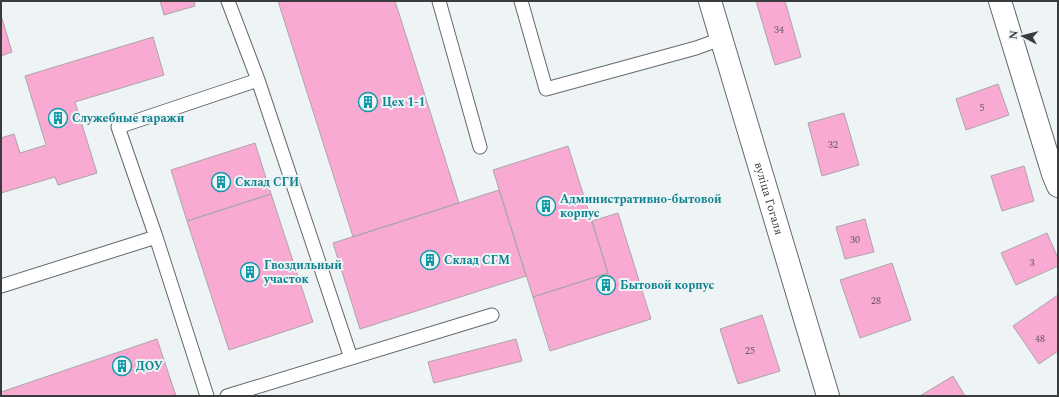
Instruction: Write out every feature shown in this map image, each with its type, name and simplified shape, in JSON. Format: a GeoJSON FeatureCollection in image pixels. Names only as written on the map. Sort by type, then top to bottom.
{"type":"FeatureCollection","features":[{"type":"Feature","properties":{"kind":"street","name":"вуліца Гогаля"},"geometry":{"type":"LineString","coordinates":[[710,1],[828,396]]}},
{"type":"Feature","properties":{"kind":"street"},"geometry":{"type":"LineString","coordinates":[[1000,1],[1058,186]]}},
{"type":"Feature","properties":{"kind":"lane"},"geometry":{"type":"LineString","coordinates":[[228,1],[258,80],[351,358]]}},
{"type":"Feature","properties":{"kind":"lane"},"geometry":{"type":"LineString","coordinates":[[439,1],[480,147]]}},
{"type":"Feature","properties":{"kind":"lane"},"geometry":{"type":"LineString","coordinates":[[521,1],[546,89],[696,48],[721,39]]}},
{"type":"Feature","properties":{"kind":"lane"},"geometry":{"type":"LineString","coordinates":[[207,396],[156,237],[118,127],[258,80]]}},
{"type":"Feature","properties":{"kind":"lane"},"geometry":{"type":"LineString","coordinates":[[1,286],[156,237]]}},
{"type":"Feature","properties":{"kind":"lane"},"geometry":{"type":"LineString","coordinates":[[227,396],[492,315]]}},
{"type":"Feature","properties":{"kind":"building"},"geometry":{"type":"Polygon","coordinates":[[[160,1],[194,1],[195,6],[164,15],[160,1]]]}},
{"type":"Feature","properties":{"kind":"building","name":"Цех 1-1"},"geometry":{"type":"Polygon","coordinates":[[[278,1],[395,1],[459,203],[353,237],[278,1]]]}},
{"type":"Feature","properties":{"kind":"building"},"geometry":{"type":"Polygon","coordinates":[[[756,1],[785,1],[801,57],[775,65],[756,1]]]}},
{"type":"Feature","properties":{"kind":"building"},"geometry":{"type":"Polygon","coordinates":[[[1,15],[12,52],[1,56],[1,15]]]}},
{"type":"Feature","properties":{"kind":"building","name":"Служебные гаражи"},"geometry":{"type":"Polygon","coordinates":[[[153,37],[164,75],[75,102],[97,173],[58,185],[55,177],[1,193],[1,138],[14,134],[20,153],[46,145],[25,76],[153,37]]]}},
{"type":"Feature","properties":{"kind":"building"},"geometry":{"type":"Polygon","coordinates":[[[998,84],[1009,115],[966,130],[956,99],[998,84]]]}},
{"type":"Feature","properties":{"kind":"building"},"geometry":{"type":"Polygon","coordinates":[[[844,113],[859,165],[822,176],[808,123],[844,113]]]}},
{"type":"Feature","properties":{"kind":"building","name":"Склад СГИ"},"geometry":{"type":"Polygon","coordinates":[[[255,143],[271,194],[187,221],[171,170],[255,143]]]}},
{"type":"Feature","properties":{"kind":"building","name":"Административно-бытовой корпус"},"geometry":{"type":"Polygon","coordinates":[[[568,146],[608,273],[533,297],[493,170],[568,146]]]}},
{"type":"Feature","properties":{"kind":"building"},"geometry":{"type":"Polygon","coordinates":[[[1024,166],[1034,201],[1002,211],[991,176],[1024,166]]]}},
{"type":"Feature","properties":{"kind":"building","name":"Склад СГМ"},"geometry":{"type":"Polygon","coordinates":[[[499,190],[526,276],[360,329],[333,243],[499,190]]]}},
{"type":"Feature","properties":{"kind":"building","name":"Гвоздильный участок"},"geometry":{"type":"Polygon","coordinates":[[[271,194],[313,322],[229,350],[187,221],[271,194]]]}},
{"type":"Feature","properties":{"kind":"building","name":"Бытовой корпус"},"geometry":{"type":"Polygon","coordinates":[[[618,213],[651,319],[550,351],[533,297],[608,273],[592,221],[618,213]]]}},
{"type":"Feature","properties":{"kind":"building"},"geometry":{"type":"Polygon","coordinates":[[[865,219],[874,252],[845,259],[836,227],[865,219]]]}},
{"type":"Feature","properties":{"kind":"building"},"geometry":{"type":"Polygon","coordinates":[[[1047,233],[1058,258],[1058,266],[1016,285],[1001,253],[1047,233]]]}},
{"type":"Feature","properties":{"kind":"building"},"geometry":{"type":"Polygon","coordinates":[[[892,263],[911,320],[860,338],[840,280],[892,263]]]}},
{"type":"Feature","properties":{"kind":"building"},"geometry":{"type":"Polygon","coordinates":[[[1058,295],[1058,351],[1039,364],[1013,326],[1058,295]]]}},
{"type":"Feature","properties":{"kind":"building"},"geometry":{"type":"Polygon","coordinates":[[[762,315],[780,371],[738,384],[720,329],[762,315]]]}},
{"type":"Feature","properties":{"kind":"building","name":"ДОУ"},"geometry":{"type":"Polygon","coordinates":[[[157,339],[176,396],[1,396],[1,392],[157,339]]]}},
{"type":"Feature","properties":{"kind":"building"},"geometry":{"type":"Polygon","coordinates":[[[516,339],[522,361],[434,383],[428,362],[516,339]]]}},
{"type":"Feature","properties":{"kind":"building"},"geometry":{"type":"Polygon","coordinates":[[[953,376],[965,396],[920,396],[953,376]]]}},
{"type":"Feature","properties":{"kind":"place","name":"Цех 1-1"},"geometry":{"type":"Point","coordinates":[368,102]}},
{"type":"Feature","properties":{"kind":"place","name":"Служебные гаражи"},"geometry":{"type":"Point","coordinates":[58,118]}},
{"type":"Feature","properties":{"kind":"place","name":"Склад СГИ"},"geometry":{"type":"Point","coordinates":[221,182]}},
{"type":"Feature","properties":{"kind":"place","name":"Административно-бытовой корпус"},"geometry":{"type":"Point","coordinates":[546,206]}},
{"type":"Feature","properties":{"kind":"place","name":"Склад СГМ"},"geometry":{"type":"Point","coordinates":[430,260]}},
{"type":"Feature","properties":{"kind":"place","name":"Гвоздильный участок"},"geometry":{"type":"Point","coordinates":[250,272]}},
{"type":"Feature","properties":{"kind":"place","name":"Бытовой корпус"},"geometry":{"type":"Point","coordinates":[606,285]}},
{"type":"Feature","properties":{"kind":"place","name":"ДОУ"},"geometry":{"type":"Point","coordinates":[122,366]}}]}
